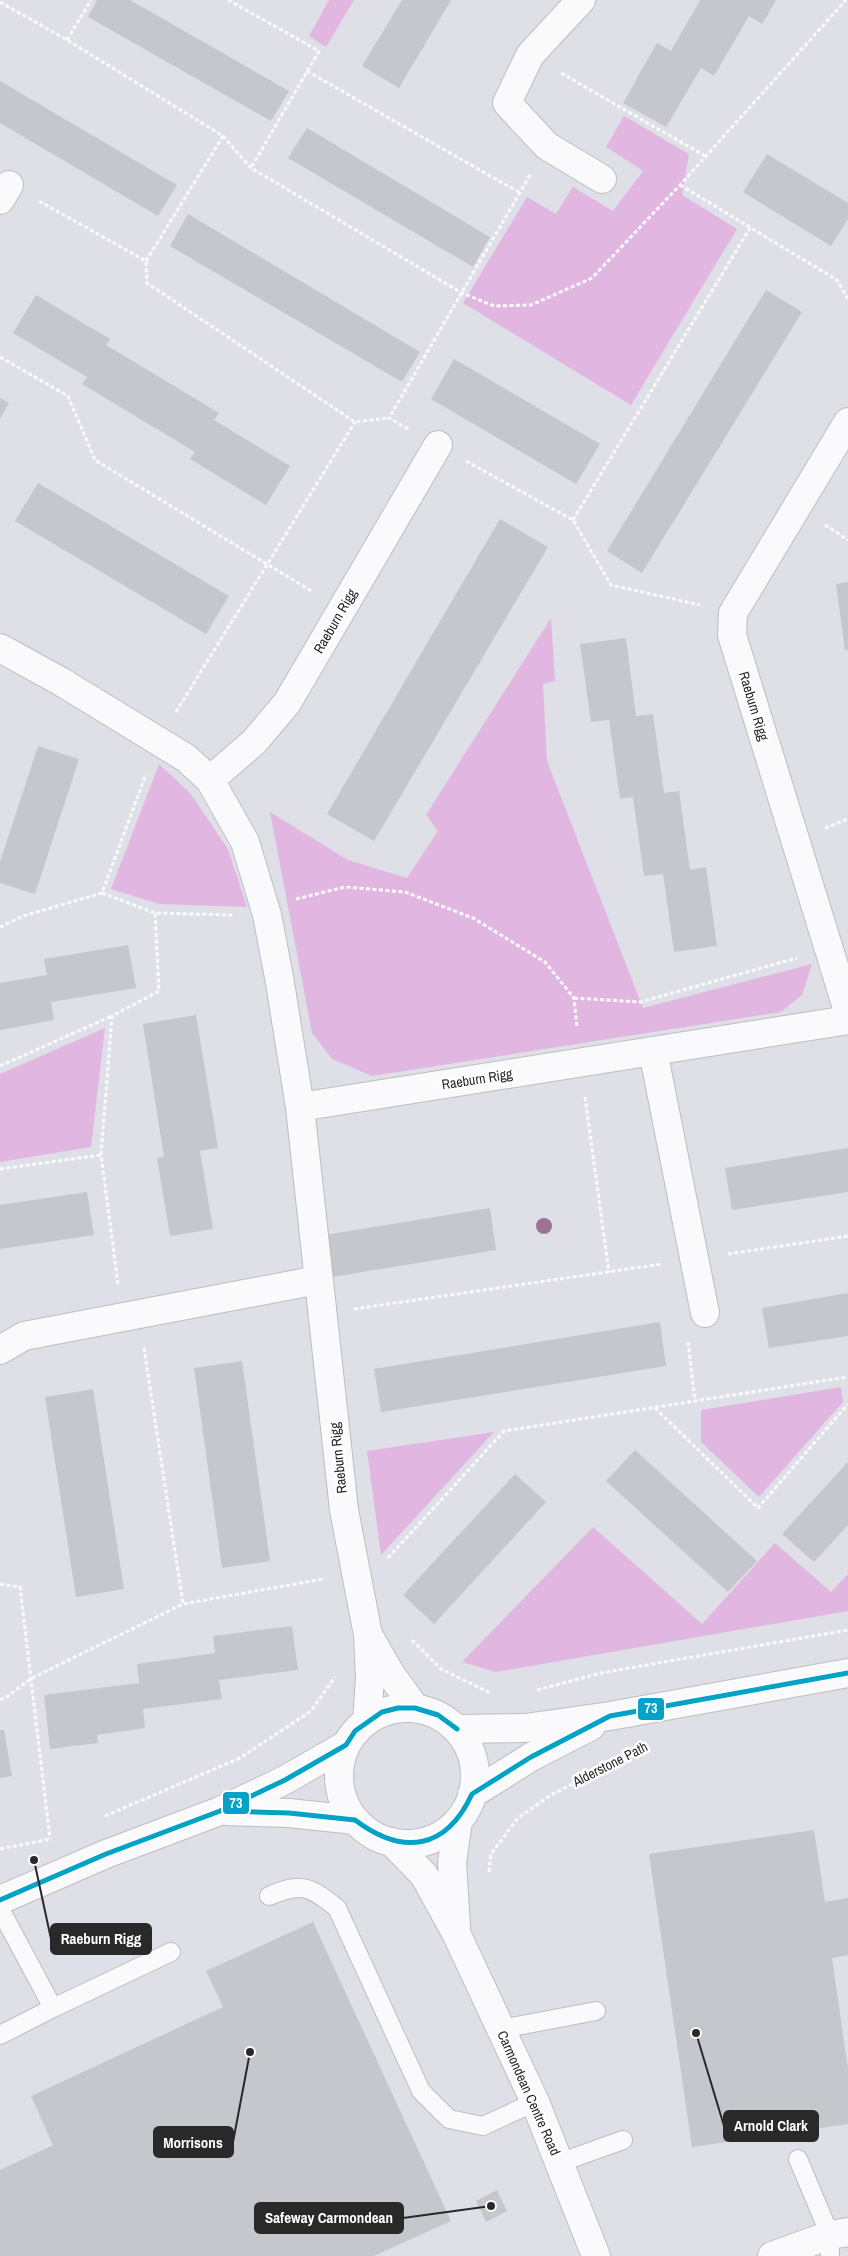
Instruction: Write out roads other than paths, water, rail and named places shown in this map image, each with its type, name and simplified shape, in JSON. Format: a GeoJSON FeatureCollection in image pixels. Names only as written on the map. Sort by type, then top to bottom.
{"type":"FeatureCollection","features":[{"type":"Feature","properties":{"kind":"street"},"geometry":{"type":"LineString","coordinates":[[581,0],[530,55],[507,103],[547,146],[602,179]]}},
{"type":"Feature","properties":{"kind":"street","name":"Raeburn Rigg"},"geometry":{"type":"LineString","coordinates":[[848,422],[734,613],[732,635],[848,1011]]}},
{"type":"Feature","properties":{"kind":"street","name":"Raeburn Rigg"},"geometry":{"type":"LineString","coordinates":[[210,780],[254,742],[287,703],[438,445]]}},
{"type":"Feature","properties":{"kind":"street","name":"Raeburn Rigg"},"geometry":{"type":"LineString","coordinates":[[0,648],[159,740],[186,758],[210,780],[245,842],[266,911],[280,977],[300,1107],[344,1510],[368,1635],[370,1678],[367,1721]]}},
{"type":"Feature","properties":{"kind":"street","name":"Raeburn Rigg"},"geometry":{"type":"LineString","coordinates":[[300,1107],[848,1020]]}},
{"type":"Feature","properties":{"kind":"street"},"geometry":{"type":"LineString","coordinates":[[654,1051],[705,1313]]}},
{"type":"Feature","properties":{"kind":"street"},"geometry":{"type":"LineString","coordinates":[[0,1350],[24,1336],[318,1280]]}},
{"type":"Feature","properties":{"kind":"street","name":"Raeburn Rigg"},"geometry":{"type":"LineString","coordinates":[[368,1635],[390,1673],[415,1708]]}},
{"type":"Feature","properties":{"kind":"street"},"geometry":{"type":"LineString","coordinates":[[458,1729],[525,1728],[610,1716],[848,1673]]}},
{"type":"Feature","properties":{"kind":"street"},"geometry":{"type":"LineString","coordinates":[[398,1708],[415,1708],[438,1715],[458,1729],[470,1749],[475,1771],[472,1794],[467,1808],[458,1821],[447,1831],[427,1840],[406,1844],[392,1842],[366,1830],[355,1820],[345,1803],[339,1784],[340,1764],[346,1745],[355,1731],[367,1721],[382,1712],[398,1708]]}},
{"type":"Feature","properties":{"kind":"street"},"geometry":{"type":"LineString","coordinates":[[472,1794],[531,1757],[610,1716]]}},
{"type":"Feature","properties":{"kind":"street"},"geometry":{"type":"LineString","coordinates":[[0,1900],[106,1854],[220,1811],[285,1780],[346,1745]]}},
{"type":"Feature","properties":{"kind":"street"},"geometry":{"type":"LineString","coordinates":[[220,1811],[289,1812],[355,1820]]}},
{"type":"Feature","properties":{"kind":"street","name":"Carmondean Centre Road"},"geometry":{"type":"LineString","coordinates":[[456,1933],[452,1863],[458,1821]]}},
{"type":"Feature","properties":{"kind":"street","name":"Carmondean Centre Road"},"geometry":{"type":"LineString","coordinates":[[392,1842],[424,1875],[456,1933],[535,2102],[596,2256]]}},
{"type":"Feature","properties":{"kind":"street"},"geometry":{"type":"LineString","coordinates":[[772,2256],[836,2241]]}},
{"type":"Feature","properties":{"kind":"lane"},"geometry":{"type":"LineString","coordinates":[[269,1896],[289,1888],[314,1890],[337,1908],[420,2091],[449,2119],[483,2126],[535,2102]]}},
{"type":"Feature","properties":{"kind":"lane"},"geometry":{"type":"LineString","coordinates":[[0,1909],[53,2008]]}},
{"type":"Feature","properties":{"kind":"lane"},"geometry":{"type":"LineString","coordinates":[[0,2035],[171,1952]]}},
{"type":"Feature","properties":{"kind":"lane"},"geometry":{"type":"LineString","coordinates":[[501,2029],[596,2012]]}},
{"type":"Feature","properties":{"kind":"lane"},"geometry":{"type":"LineString","coordinates":[[559,2163],[623,2140]]}},
{"type":"Feature","properties":{"kind":"lane"},"geometry":{"type":"LineString","coordinates":[[798,2159],[836,2241]]}},
{"type":"Feature","properties":{"kind":"place","name":"Raeburn Rigg"},"geometry":{"type":"Point","coordinates":[34,1860]}},
{"type":"Feature","properties":{"kind":"place","name":"Arnold Clark"},"geometry":{"type":"Point","coordinates":[696,2033]}},
{"type":"Feature","properties":{"kind":"place","name":"Morrisons"},"geometry":{"type":"Point","coordinates":[250,2052]}},
{"type":"Feature","properties":{"kind":"place","name":"Safeway Carmondean"},"geometry":{"type":"Point","coordinates":[491,2206]}}]}
